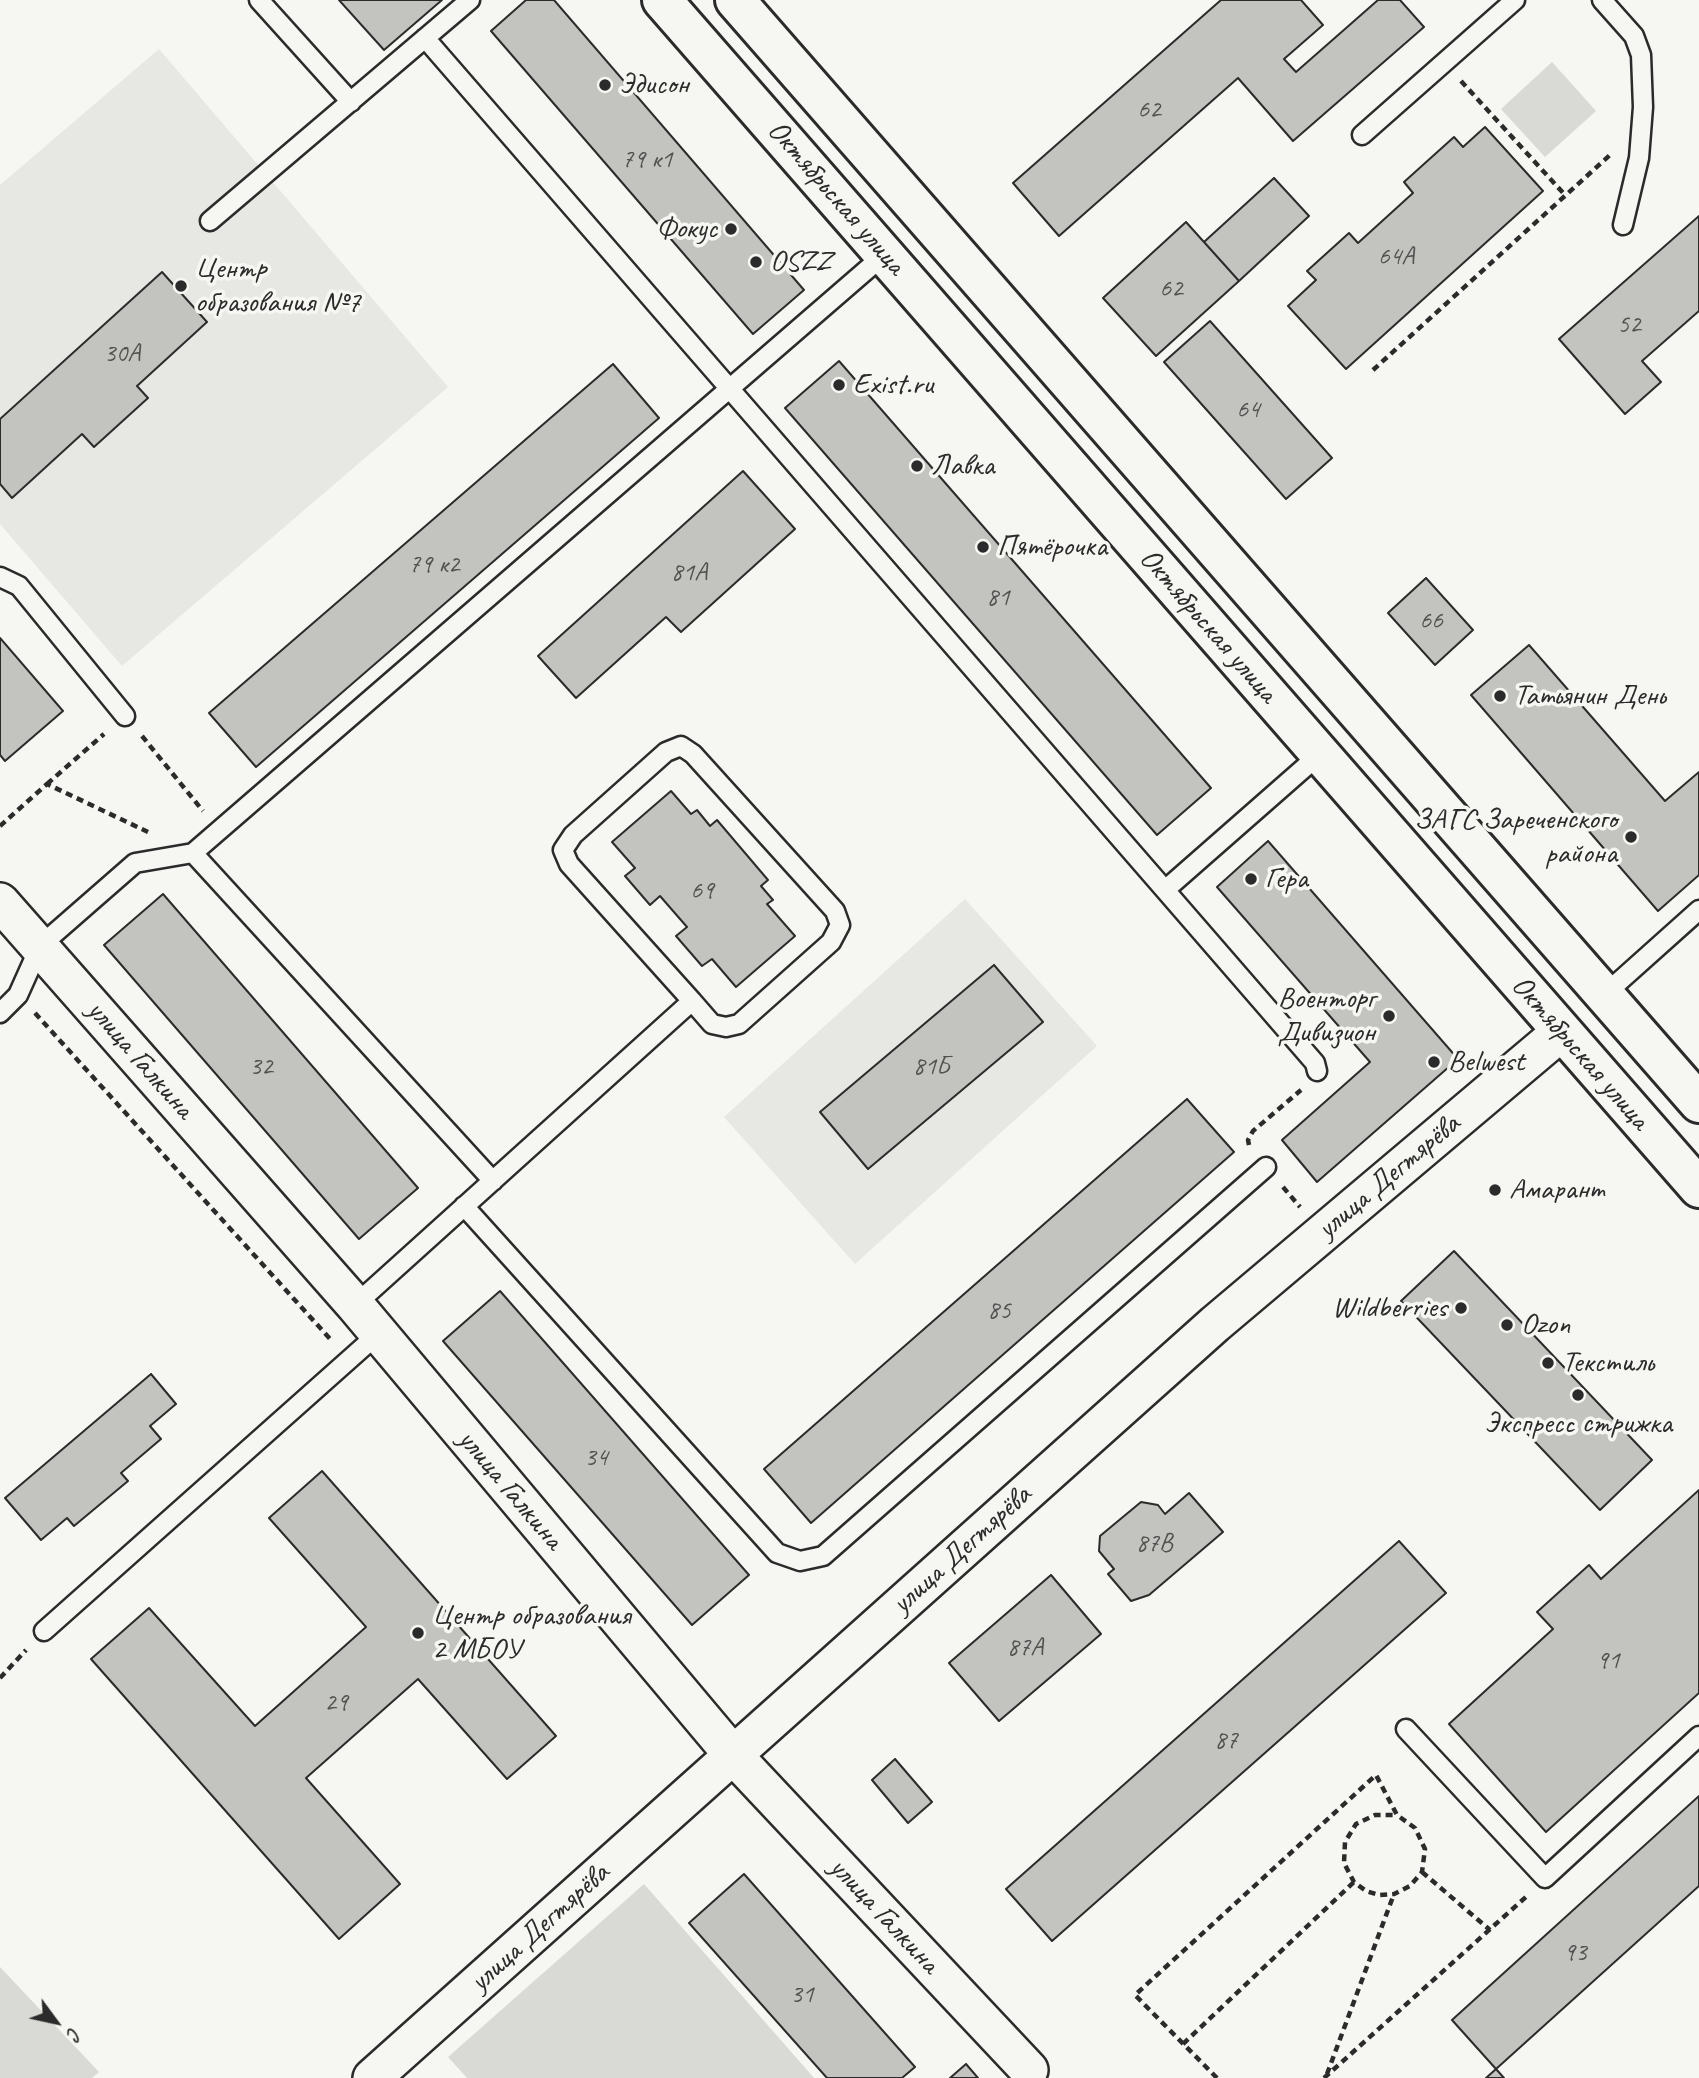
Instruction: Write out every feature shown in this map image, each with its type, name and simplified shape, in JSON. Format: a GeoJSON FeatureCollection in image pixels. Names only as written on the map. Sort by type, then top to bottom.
{"type":"FeatureCollection","features":[{"type":"Feature","properties":{"kind":"main road","name":"Октябрьская улица"},"geometry":{"type":"LineString","coordinates":[[662,0],[1699,1188]]}},
{"type":"Feature","properties":{"kind":"main road","name":"Октябрьская улица"},"geometry":{"type":"LineString","coordinates":[[735,0],[1699,1103]]}},
{"type":"Feature","properties":{"kind":"street","name":"улица Галкина"},"geometry":{"type":"LineString","coordinates":[[0,902],[355,1305],[733,1755],[1029,2070]]}},
{"type":"Feature","properties":{"kind":"street","name":"улица Дегтярёва"},"geometry":{"type":"LineString","coordinates":[[372,2078],[1215,1324],[1561,1032]]}},
{"type":"Feature","properties":{"kind":"lane"},"geometry":{"type":"LineString","coordinates":[[259,0],[351,102]]}},
{"type":"Feature","properties":{"kind":"lane"},"geometry":{"type":"LineString","coordinates":[[210,221],[471,0]]}},
{"type":"Feature","properties":{"kind":"lane"},"geometry":{"type":"LineString","coordinates":[[1362,135],[1515,0]]}},
{"type":"Feature","properties":{"kind":"lane"},"geometry":{"type":"LineString","coordinates":[[1602,0],[1634,36],[1641,64],[1642,126],[1639,158],[1623,225]]}},
{"type":"Feature","properties":{"kind":"lane"},"geometry":{"type":"LineString","coordinates":[[425,38],[1315,1063],[1317,1071]]}},
{"type":"Feature","properties":{"kind":"lane"},"geometry":{"type":"LineString","coordinates":[[0,1013],[18,995],[40,947],[135,863],[193,853],[728,387],[885,254]]}},
{"type":"Feature","properties":{"kind":"lane"},"geometry":{"type":"LineString","coordinates":[[0,577],[19,586],[125,716]]}},
{"type":"Feature","properties":{"kind":"lane"},"geometry":{"type":"LineString","coordinates":[[681,746],[693,754],[835,911],[840,925],[831,942],[739,1024],[726,1027],[712,1024],[691,1001],[569,864],[562,850],[573,835],[666,752],[681,746]]}},
{"type":"Feature","properties":{"kind":"lane"},"geometry":{"type":"LineString","coordinates":[[1165,890],[1320,754]]}},
{"type":"Feature","properties":{"kind":"lane"},"geometry":{"type":"LineString","coordinates":[[193,853],[493,1181]]}},
{"type":"Feature","properties":{"kind":"lane"},"geometry":{"type":"LineString","coordinates":[[1604,995],[1699,910]]}},
{"type":"Feature","properties":{"kind":"lane"},"geometry":{"type":"LineString","coordinates":[[355,1305],[691,1001]]}},
{"type":"Feature","properties":{"kind":"lane"},"geometry":{"type":"LineString","coordinates":[[464,1206],[776,1553],[800,1561],[823,1556],[1266,1167]]}},
{"type":"Feature","properties":{"kind":"lane"},"geometry":{"type":"LineString","coordinates":[[44,1631],[379,1333]]}},
{"type":"Feature","properties":{"kind":"lane"},"geometry":{"type":"LineString","coordinates":[[1406,1730],[1545,1878],[1699,1736]]}},
{"type":"Feature","properties":{"kind":"path"},"geometry":{"type":"LineString","coordinates":[[1444,62],[1565,195]]}},
{"type":"Feature","properties":{"kind":"path"},"geometry":{"type":"LineString","coordinates":[[1373,370],[1642,126]]}},
{"type":"Feature","properties":{"kind":"path"},"geometry":{"type":"LineString","coordinates":[[0,826],[125,716],[219,830]]}},
{"type":"Feature","properties":{"kind":"path"},"geometry":{"type":"LineString","coordinates":[[47,784],[193,853]]}},
{"type":"Feature","properties":{"kind":"path"},"geometry":{"type":"LineString","coordinates":[[0,1678],[44,1631]]}},
{"type":"Feature","properties":{"kind":"path"},"geometry":{"type":"LineString","coordinates":[[1217,2078],[1135,1994],[1376,1775],[1396,1815],[1415,1828],[1425,1849],[1422,1872],[1410,1886],[1394,1894],[1373,1893],[1354,1882],[1344,1863],[1345,1842],[1356,1824],[1375,1815],[1396,1815]]}},
{"type":"Feature","properties":{"kind":"path"},"geometry":{"type":"LineString","coordinates":[[1422,1872],[1490,1930]]}},
{"type":"Feature","properties":{"kind":"path"},"geometry":{"type":"LineString","coordinates":[[1325,2078],[1545,1878]]}},
{"type":"Feature","properties":{"kind":"path"},"geometry":{"type":"LineString","coordinates":[[1183,2044],[1354,1882]]}},
{"type":"Feature","properties":{"kind":"path"},"geometry":{"type":"LineString","coordinates":[[1325,2078],[1394,1894]]}},
{"type":"Feature","properties":{"kind":"shaded area","name":"Центр образования №7"},"geometry":{"type":"Polygon","coordinates":[[[159,49],[448,387],[122,666],[0,524],[0,185],[159,49]]]}},
{"type":"Feature","properties":{"kind":"shaded area"},"geometry":{"type":"Polygon","coordinates":[[[1552,62],[1596,111],[1545,157],[1501,109],[1552,62]]]}},
{"type":"Feature","properties":{"kind":"shaded area"},"geometry":{"type":"Polygon","coordinates":[[[965,899],[1097,1046],[855,1264],[724,1117],[965,899]]]}},
{"type":"Feature","properties":{"kind":"shaded area"},"geometry":{"type":"Polygon","coordinates":[[[644,1884],[814,2078],[467,2078],[448,2057],[644,1884]]]}},
{"type":"Feature","properties":{"kind":"shaded area"},"geometry":{"type":"Polygon","coordinates":[[[0,1967],[99,2072],[92,2078],[0,2078],[0,1967]]]}},
{"type":"Feature","properties":{"kind":"building"},"geometry":{"type":"Polygon","coordinates":[[[339,0],[442,0],[384,50],[339,0]]]}},
{"type":"Feature","properties":{"kind":"building"},"geometry":{"type":"Polygon","coordinates":[[[526,0],[554,0],[804,290],[753,334],[491,31],[526,0]]]}},
{"type":"Feature","properties":{"kind":"building"},"geometry":{"type":"Polygon","coordinates":[[[1221,0],[1301,0],[1323,25],[1284,59],[1296,72],[1378,0],[1400,0],[1424,27],[1293,141],[1238,78],[1059,236],[1013,183],[1221,0]]]}},
{"type":"Feature","properties":{"kind":"building"},"geometry":{"type":"Polygon","coordinates":[[[1485,127],[1543,191],[1346,369],[1288,306],[1316,280],[1307,271],[1349,233],[1358,243],[1413,193],[1404,182],[1454,137],[1463,147],[1485,127]]]}},
{"type":"Feature","properties":{"kind":"building"},"geometry":{"type":"Polygon","coordinates":[[[1274,178],[1309,216],[1239,281],[1204,242],[1274,178]]]}},
{"type":"Feature","properties":{"kind":"building"},"geometry":{"type":"Polygon","coordinates":[[[1699,216],[1699,311],[1642,361],[1661,382],[1625,414],[1559,339],[1699,216]]]}},
{"type":"Feature","properties":{"kind":"building"},"geometry":{"type":"Polygon","coordinates":[[[1186,222],[1239,281],[1156,356],[1103,298],[1186,222]]]}},
{"type":"Feature","properties":{"kind":"building"},"geometry":{"type":"Polygon","coordinates":[[[162,272],[207,322],[137,386],[148,398],[94,447],[82,434],[12,498],[0,484],[0,419],[162,272]]]}},
{"type":"Feature","properties":{"kind":"building"},"geometry":{"type":"Polygon","coordinates":[[[1210,321],[1332,458],[1286,499],[1164,362],[1210,321]]]}},
{"type":"Feature","properties":{"kind":"building"},"geometry":{"type":"Polygon","coordinates":[[[839,361],[1211,788],[1157,835],[785,408],[839,361]]]}},
{"type":"Feature","properties":{"kind":"building"},"geometry":{"type":"Polygon","coordinates":[[[613,364],[659,418],[256,767],[209,713],[613,364]]]}},
{"type":"Feature","properties":{"kind":"building"},"geometry":{"type":"Polygon","coordinates":[[[743,471],[795,529],[681,632],[666,617],[576,698],[538,656],[743,471]]]}},
{"type":"Feature","properties":{"kind":"building"},"geometry":{"type":"Polygon","coordinates":[[[1426,578],[1473,630],[1435,665],[1388,613],[1426,578]]]}},
{"type":"Feature","properties":{"kind":"building"},"geometry":{"type":"Polygon","coordinates":[[[0,638],[63,711],[5,761],[0,755],[0,638]]]}},
{"type":"Feature","properties":{"kind":"building"},"geometry":{"type":"Polygon","coordinates":[[[1529,645],[1665,801],[1699,772],[1699,875],[1658,911],[1471,695],[1529,645]]]}},
{"type":"Feature","properties":{"kind":"building"},"geometry":{"type":"Polygon","coordinates":[[[671,791],[691,814],[697,810],[710,826],[717,820],[768,880],[761,886],[773,900],[767,904],[795,936],[736,987],[712,959],[702,966],[676,936],[687,927],[660,896],[650,905],[625,876],[635,868],[612,842],[671,791]]]}},
{"type":"Feature","properties":{"kind":"building"},"geometry":{"type":"Polygon","coordinates":[[[1268,841],[1458,1059],[1317,1182],[1282,1140],[1370,1062],[1217,887],[1268,841]]]}},
{"type":"Feature","properties":{"kind":"building"},"geometry":{"type":"Polygon","coordinates":[[[163,894],[418,1188],[359,1239],[104,945],[163,894]]]}},
{"type":"Feature","properties":{"kind":"building"},"geometry":{"type":"Polygon","coordinates":[[[994,965],[1043,1022],[868,1169],[820,1112],[994,965]]]}},
{"type":"Feature","properties":{"kind":"building"},"geometry":{"type":"Polygon","coordinates":[[[1187,1099],[1234,1152],[811,1523],[764,1469],[1187,1099]]]}},
{"type":"Feature","properties":{"kind":"building"},"geometry":{"type":"Polygon","coordinates":[[[1454,1251],[1652,1460],[1600,1510],[1401,1301],[1454,1251]]]}},
{"type":"Feature","properties":{"kind":"building"},"geometry":{"type":"Polygon","coordinates":[[[500,1291],[749,1575],[692,1625],[443,1341],[500,1291]]]}},
{"type":"Feature","properties":{"kind":"building"},"geometry":{"type":"Polygon","coordinates":[[[151,1374],[176,1404],[150,1426],[161,1439],[121,1473],[128,1481],[74,1526],[67,1518],[41,1540],[5,1498],[151,1374]]]}},
{"type":"Feature","properties":{"kind":"building"},"geometry":{"type":"Polygon","coordinates":[[[322,1471],[556,1736],[507,1779],[418,1679],[306,1778],[400,1884],[339,1939],[91,1659],[149,1608],[255,1726],[366,1627],[269,1518],[322,1471]]]}},
{"type":"Feature","properties":{"kind":"building"},"geometry":{"type":"Polygon","coordinates":[[[1699,1490],[1699,1693],[1546,1832],[1449,1724],[1553,1629],[1537,1612],[1589,1565],[1601,1579],[1699,1490]]]}},
{"type":"Feature","properties":{"kind":"building"},"geometry":{"type":"Polygon","coordinates":[[[1189,1493],[1223,1532],[1149,1595],[1131,1601],[1108,1574],[1114,1569],[1099,1551],[1100,1536],[1141,1502],[1158,1505],[1165,1514],[1189,1493]]]}},
{"type":"Feature","properties":{"kind":"building"},"geometry":{"type":"Polygon","coordinates":[[[1399,1541],[1446,1593],[1052,1941],[1006,1889],[1399,1541]]]}},
{"type":"Feature","properties":{"kind":"building"},"geometry":{"type":"Polygon","coordinates":[[[1051,1575],[1101,1634],[999,1721],[949,1663],[1051,1575]]]}},
{"type":"Feature","properties":{"kind":"building"},"geometry":{"type":"Polygon","coordinates":[[[895,1759],[932,1802],[908,1823],[872,1780],[895,1759]]]}},
{"type":"Feature","properties":{"kind":"building"},"geometry":{"type":"Polygon","coordinates":[[[1699,1796],[1699,1886],[1496,2069],[1452,2020],[1699,1796]]]}},
{"type":"Feature","properties":{"kind":"building"},"geometry":{"type":"Polygon","coordinates":[[[744,1874],[915,2067],[902,2078],[827,2078],[689,1923],[744,1874]]]}},
{"type":"Feature","properties":{"kind":"building"},"geometry":{"type":"Polygon","coordinates":[[[966,2064],[978,2078],[950,2078],[966,2064]]]}},
{"type":"Feature","properties":{"kind":"building"},"geometry":{"type":"Polygon","coordinates":[[[1496,2069],[1504,2078],[1486,2078],[1496,2069]]]}},
{"type":"Feature","properties":{"kind":"place","name":"Эдисон"},"geometry":{"type":"Point","coordinates":[605,85]}},
{"type":"Feature","properties":{"kind":"place","name":"Фокус"},"geometry":{"type":"Point","coordinates":[731,229]}},
{"type":"Feature","properties":{"kind":"place","name":"OSZZ"},"geometry":{"type":"Point","coordinates":[756,262]}},
{"type":"Feature","properties":{"kind":"place","name":"Центр образования №7"},"geometry":{"type":"Point","coordinates":[181,286]}},
{"type":"Feature","properties":{"kind":"place","name":"Exist.ru"},"geometry":{"type":"Point","coordinates":[839,385]}},
{"type":"Feature","properties":{"kind":"place","name":"Лавка"},"geometry":{"type":"Point","coordinates":[917,466]}},
{"type":"Feature","properties":{"kind":"place","name":"Пятёрочка"},"geometry":{"type":"Point","coordinates":[983,547]}},
{"type":"Feature","properties":{"kind":"place","name":"Татьянин День"},"geometry":{"type":"Point","coordinates":[1500,696]}},
{"type":"Feature","properties":{"kind":"place","name":"ЗАГС Зареченского района"},"geometry":{"type":"Point","coordinates":[1631,837]}},
{"type":"Feature","properties":{"kind":"place","name":"Гера"},"geometry":{"type":"Point","coordinates":[1251,879]}},
{"type":"Feature","properties":{"kind":"place","name":"Военторг Дивизион"},"geometry":{"type":"Point","coordinates":[1389,1016]}},
{"type":"Feature","properties":{"kind":"place","name":"Belwest"},"geometry":{"type":"Point","coordinates":[1434,1062]}},
{"type":"Feature","properties":{"kind":"place","name":"Амарант"},"geometry":{"type":"Point","coordinates":[1495,1190]}},
{"type":"Feature","properties":{"kind":"place","name":"Wildberries"},"geometry":{"type":"Point","coordinates":[1461,1308]}},
{"type":"Feature","properties":{"kind":"place","name":"Ozon"},"geometry":{"type":"Point","coordinates":[1507,1325]}},
{"type":"Feature","properties":{"kind":"place","name":"Текстиль"},"geometry":{"type":"Point","coordinates":[1548,1363]}},
{"type":"Feature","properties":{"kind":"place","name":"Экспресс стрижка"},"geometry":{"type":"Point","coordinates":[1578,1395]}},
{"type":"Feature","properties":{"kind":"place","name":"Центр образования 2 МБОУ"},"geometry":{"type":"Point","coordinates":[418,1633]}}]}
